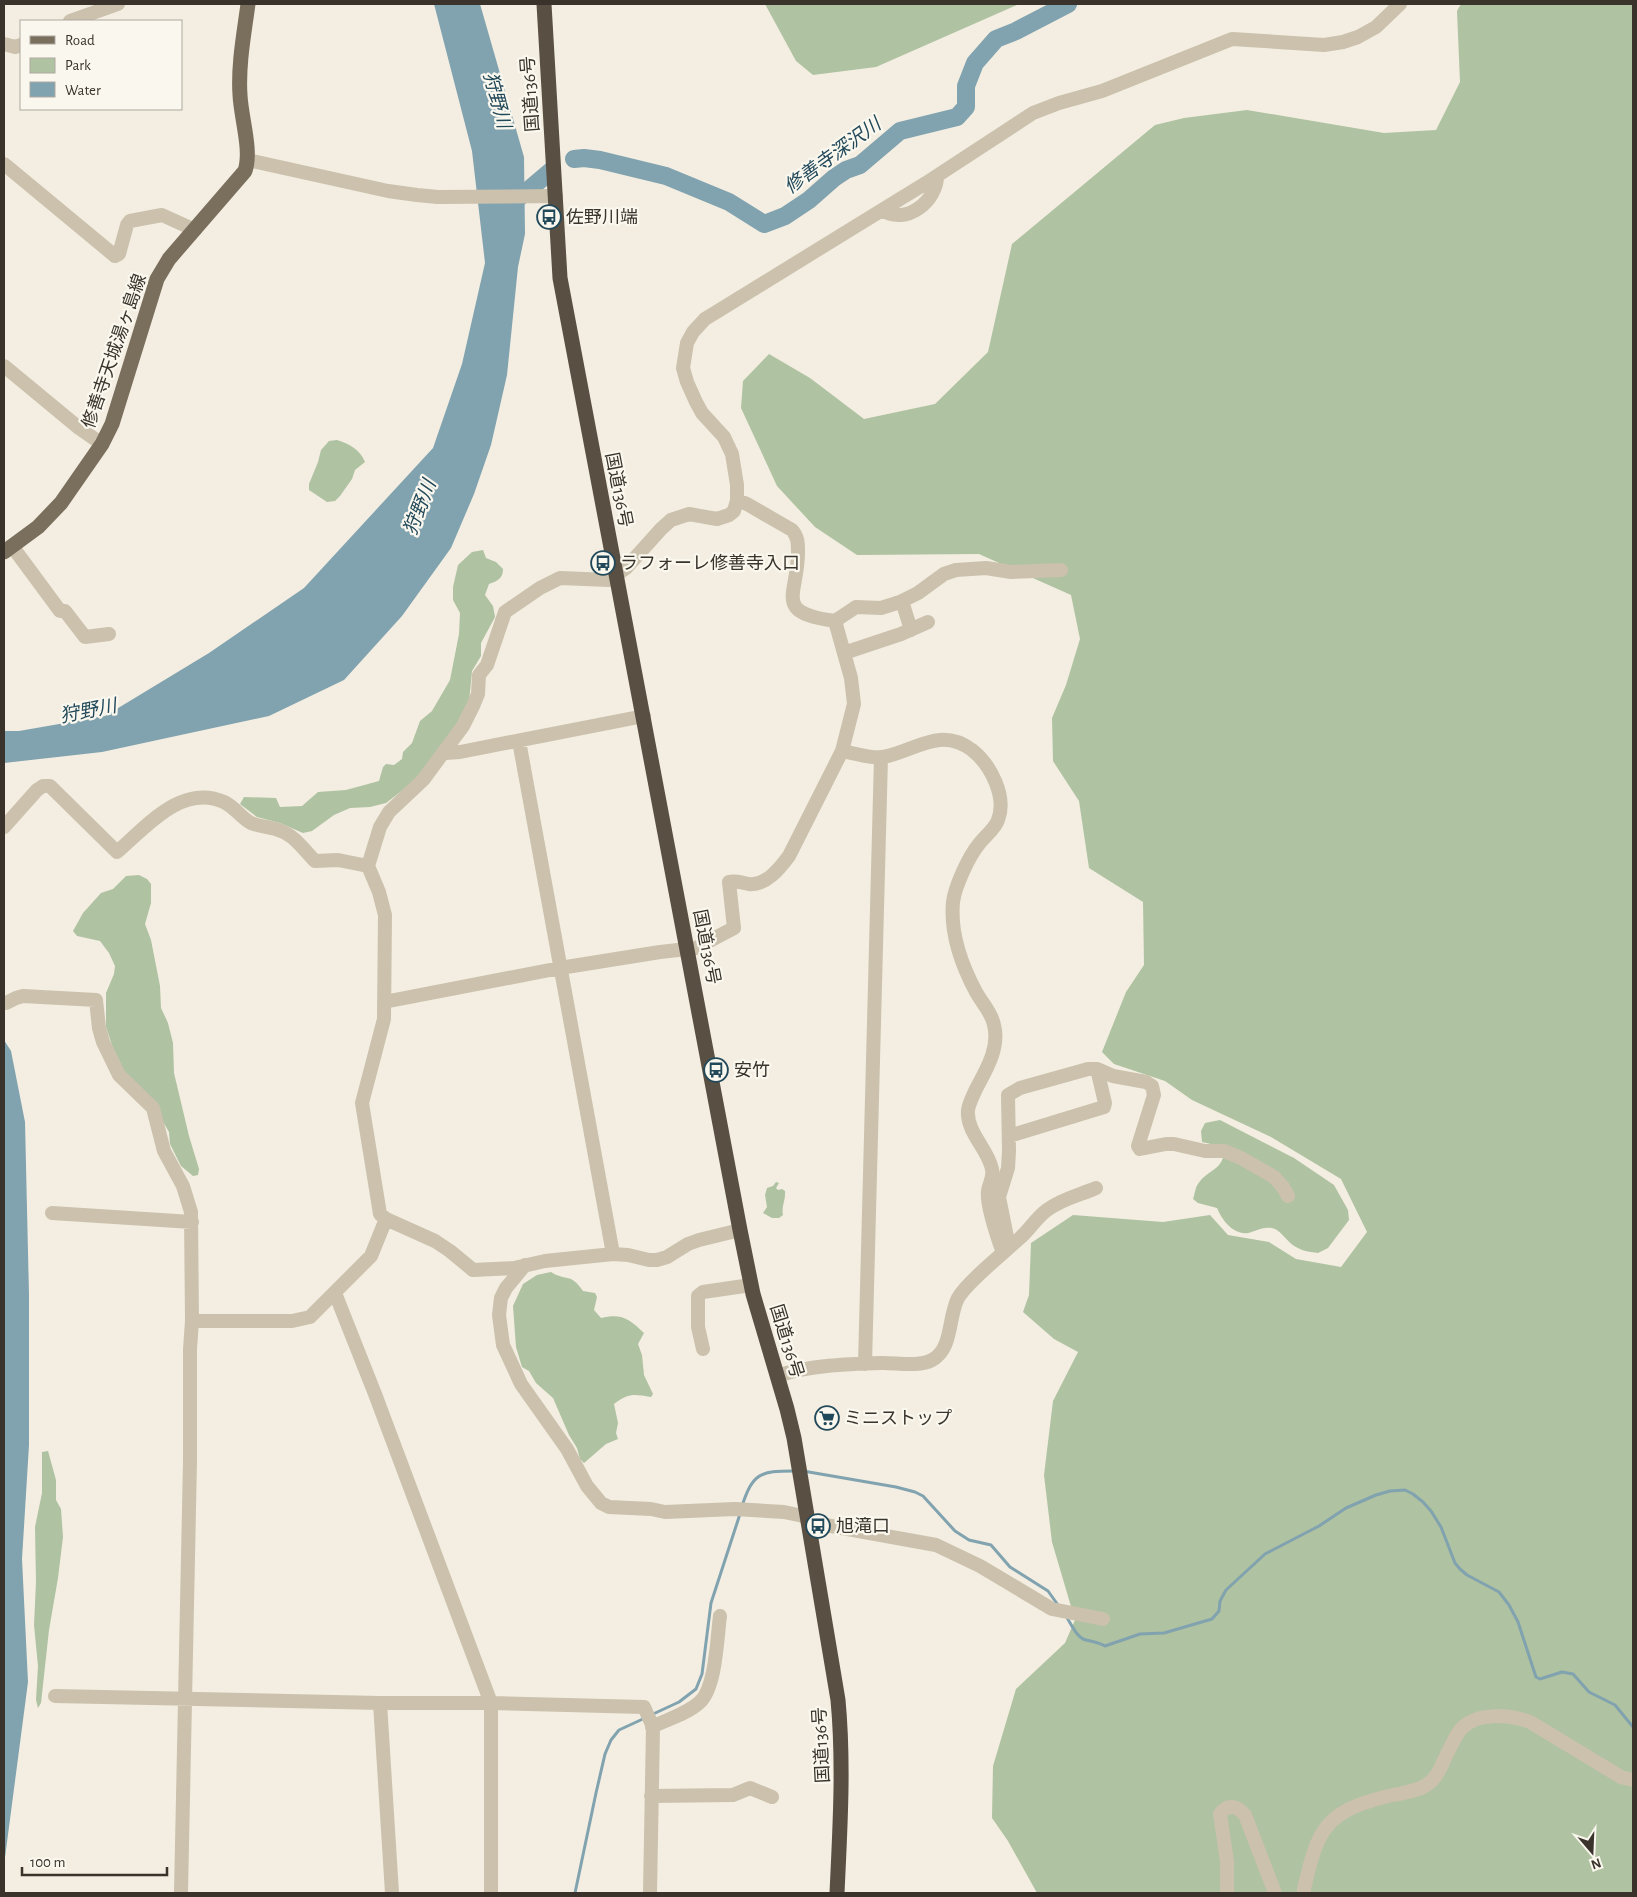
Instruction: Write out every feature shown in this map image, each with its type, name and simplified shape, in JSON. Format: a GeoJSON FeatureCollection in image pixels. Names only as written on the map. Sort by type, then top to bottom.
{"type":"FeatureCollection","features":[{"type":"Feature","properties":{"kind":"highway","name":"国道136号"},"geometry":{"type":"LineString","coordinates":[[544,4],[551,197],[560,278],[751,1285],[794,1438],[838,1700],[842,1780],[837,1893]]}},
{"type":"Feature","properties":{"kind":"main road"},"geometry":{"type":"LineString","coordinates":[[248,4],[240,78],[240,96],[248,160]]}},
{"type":"Feature","properties":{"kind":"main road","name":"修善寺天城湯ヶ島線"},"geometry":{"type":"LineString","coordinates":[[8,549],[38,527],[61,503],[102,444],[112,424],[157,279],[169,260],[245,171],[248,160]]}},
{"type":"Feature","properties":{"kind":"street"},"geometry":{"type":"LineString","coordinates":[[73,20],[118,4]]}},
{"type":"Feature","properties":{"kind":"street"},"geometry":{"type":"LineString","coordinates":[[740,1230],[699,1240],[688,1244],[667,1257],[657,1260],[613,1254],[545,1261],[514,1268],[474,1270],[435,1241],[386,1219],[378,1211],[377,1192],[362,1103],[383,1023],[384,1002],[385,915],[379,892],[368,866],[374,844],[388,812],[423,780],[463,726],[478,694],[480,675],[486,664],[505,612],[525,597],[560,578],[604,581],[616,576],[626,568],[671,520],[689,514],[713,520],[722,518],[734,510],[737,500],[735,469],[728,442],[702,413],[687,382],[683,368],[687,342],[705,319],[882,210],[1033,113],[1059,103],[1102,91],[1232,39],[1324,45],[1343,42],[1358,37],[1376,27],[1400,4]]}},
{"type":"Feature","properties":{"kind":"street"},"geometry":{"type":"LineString","coordinates":[[4,44],[15,47],[20,45]]}},
{"type":"Feature","properties":{"kind":"street"},"geometry":{"type":"LineString","coordinates":[[248,160],[388,191],[438,197],[551,197]]}},
{"type":"Feature","properties":{"kind":"street"},"geometry":{"type":"LineString","coordinates":[[4,164],[115,256],[119,254],[126,225],[130,221],[162,215],[195,230]]}},
{"type":"Feature","properties":{"kind":"street"},"geometry":{"type":"LineString","coordinates":[[4,366],[79,428],[102,444]]}},
{"type":"Feature","properties":{"kind":"street"},"geometry":{"type":"LineString","coordinates":[[737,500],[792,530],[798,542],[798,560],[792,596],[793,605],[799,612],[835,622],[856,607],[881,608],[902,601],[918,593],[944,574],[956,570],[976,568],[1011,572],[1062,570]]}},
{"type":"Feature","properties":{"kind":"street"},"geometry":{"type":"LineString","coordinates":[[8,549],[60,611],[65,611],[85,638],[109,634]]}},
{"type":"Feature","properties":{"kind":"street"},"geometry":{"type":"LineString","coordinates":[[902,601],[912,630]]}},
{"type":"Feature","properties":{"kind":"street"},"geometry":{"type":"LineString","coordinates":[[384,1002],[560,968],[699,947],[734,928],[729,882],[757,883],[780,868],[789,856],[842,751],[854,704],[851,678],[835,622]]}},
{"type":"Feature","properties":{"kind":"street"},"geometry":{"type":"LineString","coordinates":[[844,653],[912,630],[928,622]]}},
{"type":"Feature","properties":{"kind":"street"},"geometry":{"type":"LineString","coordinates":[[444,753],[460,752],[644,716]]}},
{"type":"Feature","properties":{"kind":"street"},"geometry":{"type":"LineString","coordinates":[[842,751],[881,757],[898,753],[930,740],[946,739],[973,750],[997,785],[1000,802],[998,822],[979,843],[966,867],[954,895],[953,913],[954,932],[959,954],[976,992],[994,1025],[995,1039],[991,1061],[972,1097],[968,1113],[972,1128],[993,1171],[988,1196],[994,1226],[1006,1250]]}},
{"type":"Feature","properties":{"kind":"street"},"geometry":{"type":"LineString","coordinates":[[519,741],[613,1254]]}},
{"type":"Feature","properties":{"kind":"street"},"geometry":{"type":"LineString","coordinates":[[865,1364],[881,757]]}},
{"type":"Feature","properties":{"kind":"street"},"geometry":{"type":"LineString","coordinates":[[4,827],[38,790],[43,786],[50,786],[117,852],[172,805],[204,796],[226,803],[251,822],[284,832],[315,861],[338,860],[368,866]]}},
{"type":"Feature","properties":{"kind":"street"},"geometry":{"type":"LineString","coordinates":[[4,1003],[23,996],[96,1000],[99,1028],[103,1042],[119,1074],[153,1108],[164,1151],[183,1186],[191,1212],[190,1461],[181,1893]]}},
{"type":"Feature","properties":{"kind":"street"},"geometry":{"type":"LineString","coordinates":[[1006,1250],[999,1197],[1008,1168],[1007,1100],[1010,1092],[1083,1070],[1097,1069],[1113,1076],[1146,1082],[1154,1090],[1138,1146],[1140,1149],[1174,1144],[1205,1151],[1224,1151],[1274,1177],[1288,1196]]}},
{"type":"Feature","properties":{"kind":"street"},"geometry":{"type":"LineString","coordinates":[[1009,1136],[1104,1107],[1105,1103],[1097,1069]]}},
{"type":"Feature","properties":{"kind":"street"},"geometry":{"type":"LineString","coordinates":[[777,1376],[789,1372],[816,1368],[928,1362],[938,1356],[947,1338],[959,1297],[1047,1210],[1061,1201],[1096,1188]]}},
{"type":"Feature","properties":{"kind":"street"},"geometry":{"type":"LineString","coordinates":[[52,1213],[192,1222]]}},
{"type":"Feature","properties":{"kind":"street"},"geometry":{"type":"LineString","coordinates":[[192,1321],[292,1321],[310,1317],[374,1251],[386,1219]]}},
{"type":"Feature","properties":{"kind":"street"},"geometry":{"type":"LineString","coordinates":[[525,1265],[506,1288],[501,1298],[499,1315],[504,1345],[521,1384],[567,1449],[587,1486],[601,1503],[609,1507],[651,1508],[665,1512],[735,1509],[784,1512],[809,1520],[936,1544],[980,1566],[1052,1609],[1103,1619]]}},
{"type":"Feature","properties":{"kind":"street"},"geometry":{"type":"LineString","coordinates":[[703,1349],[698,1326],[698,1296],[703,1292],[751,1285]]}},
{"type":"Feature","properties":{"kind":"street"},"geometry":{"type":"LineString","coordinates":[[335,1293],[491,1703],[491,1893]]}},
{"type":"Feature","properties":{"kind":"street"},"geometry":{"type":"LineString","coordinates":[[652,1726],[694,1707],[705,1697],[711,1684],[720,1616]]}},
{"type":"Feature","properties":{"kind":"street"},"geometry":{"type":"LineString","coordinates":[[55,1696],[641,1706],[645,1709],[652,1726],[650,1893]]}},
{"type":"Feature","properties":{"kind":"street"},"geometry":{"type":"LineString","coordinates":[[380,1703],[392,1893]]}},
{"type":"Feature","properties":{"kind":"street"},"geometry":{"type":"LineString","coordinates":[[1304,1893],[1310,1863],[1318,1839],[1332,1820],[1354,1807],[1417,1790],[1426,1785],[1437,1774],[1462,1728],[1479,1719],[1500,1716],[1530,1722],[1621,1778],[1633,1780]]}},
{"type":"Feature","properties":{"kind":"street"},"geometry":{"type":"LineString","coordinates":[[652,1796],[733,1795],[750,1788],[772,1797]]}},
{"type":"Feature","properties":{"kind":"street"},"geometry":{"type":"LineString","coordinates":[[1227,1893],[1227,1861],[1220,1814],[1227,1807],[1234,1806],[1245,1815],[1275,1893]]}},
{"type":"Feature","properties":{"kind":"green space"},"geometry":{"type":"Polygon","coordinates":[[[765,4],[1019,4],[876,67],[813,75],[796,61],[765,4]]]}},
{"type":"Feature","properties":{"kind":"green space"},"geometry":{"type":"Polygon","coordinates":[[[1461,4],[1633,4],[1633,1893],[1037,1893],[1008,1841],[992,1818],[993,1766],[1016,1689],[1065,1643],[1075,1620],[1052,1542],[1044,1475],[1053,1401],[1078,1352],[1054,1339],[1023,1312],[1029,1295],[1031,1243],[1073,1215],[1163,1222],[1210,1215],[1228,1235],[1269,1242],[1296,1259],[1341,1267],[1367,1232],[1341,1179],[1271,1137],[1192,1100],[1165,1081],[1114,1064],[1102,1052],[1126,992],[1144,965],[1143,902],[1089,868],[1079,801],[1053,761],[1052,718],[1066,685],[1080,639],[1071,595],[979,554],[857,555],[815,527],[777,486],[741,408],[743,381],[769,354],[810,378],[864,419],[935,404],[988,352],[1012,244],[1155,125],[1184,118],[1247,110],[1384,133],[1436,130],[1460,82],[1457,11],[1461,4]]]}},
{"type":"Feature","properties":{"kind":"green space"},"geometry":{"type":"Polygon","coordinates":[[[337,440],[354,448],[363,457],[365,462],[355,470],[352,479],[340,496],[335,501],[327,502],[309,490],[309,484],[321,450],[329,441],[337,440]]]}},
{"type":"Feature","properties":{"kind":"green space"},"geometry":{"type":"Polygon","coordinates":[[[483,550],[486,558],[496,562],[503,569],[499,579],[489,584],[485,595],[493,606],[495,617],[481,643],[481,656],[472,671],[469,702],[459,723],[421,776],[386,803],[370,807],[350,808],[334,815],[312,831],[303,833],[280,823],[257,817],[240,804],[244,797],[276,798],[280,807],[302,806],[318,792],[346,790],[379,781],[383,767],[386,764],[394,765],[402,759],[403,752],[412,743],[420,721],[432,711],[450,680],[459,634],[460,613],[453,600],[453,587],[458,565],[472,552],[483,550]]]}},
{"type":"Feature","properties":{"kind":"green space"},"geometry":{"type":"Polygon","coordinates":[[[139,875],[147,879],[151,884],[151,903],[145,924],[151,940],[160,986],[161,1008],[168,1023],[173,1043],[174,1073],[199,1169],[198,1175],[193,1176],[181,1166],[170,1144],[169,1132],[162,1120],[159,1106],[121,1068],[115,1054],[106,1027],[106,993],[114,974],[115,966],[109,953],[100,941],[77,936],[73,931],[83,913],[101,893],[113,889],[126,876],[139,875]]]}},
{"type":"Feature","properties":{"kind":"green space"},"geometry":{"type":"Polygon","coordinates":[[[1220,1120],[1294,1158],[1334,1185],[1348,1210],[1349,1220],[1328,1248],[1318,1253],[1301,1249],[1293,1245],[1278,1230],[1272,1228],[1248,1233],[1238,1232],[1225,1222],[1217,1208],[1198,1203],[1193,1199],[1198,1184],[1222,1161],[1224,1147],[1202,1142],[1201,1131],[1205,1123],[1220,1120]]]}},
{"type":"Feature","properties":{"kind":"green space"},"geometry":{"type":"Polygon","coordinates":[[[776,1182],[779,1183],[776,1188],[778,1190],[782,1189],[785,1191],[783,1215],[779,1218],[772,1218],[763,1213],[767,1207],[765,1195],[767,1188],[773,1186],[776,1182]]]}},
{"type":"Feature","properties":{"kind":"green space"},"geometry":{"type":"Polygon","coordinates":[[[551,1272],[575,1281],[583,1291],[595,1293],[597,1297],[594,1310],[601,1318],[614,1316],[625,1318],[644,1333],[638,1344],[642,1355],[644,1375],[653,1394],[651,1397],[627,1396],[614,1404],[618,1423],[616,1433],[618,1439],[606,1444],[584,1463],[580,1459],[577,1448],[569,1435],[553,1398],[536,1383],[529,1371],[522,1367],[516,1347],[513,1306],[523,1284],[537,1275],[551,1272]]]}},
{"type":"Feature","properties":{"kind":"green space"},"geometry":{"type":"Polygon","coordinates":[[[48,1451],[56,1480],[56,1500],[61,1509],[63,1537],[49,1630],[41,1703],[38,1708],[36,1700],[38,1666],[34,1625],[36,1582],[35,1527],[42,1493],[42,1452],[48,1451]]]}},
{"type":"Feature","properties":{"kind":"water","name":"狩野川"},"geometry":{"type":"Polygon","coordinates":[[[434,4],[480,4],[524,157],[525,234],[518,267],[507,375],[491,445],[474,494],[451,548],[402,616],[344,680],[269,716],[102,752],[4,763],[4,731],[19,731],[105,716],[209,653],[304,588],[433,448],[462,364],[485,263],[472,151],[434,4]]]}},
{"type":"Feature","properties":{"kind":"water"},"geometry":{"type":"Polygon","coordinates":[[[4,1040],[11,1051],[25,1122],[29,1295],[29,1445],[22,1559],[28,1682],[4,1865],[4,1040]]]}},
{"type":"Feature","properties":{"kind":"waterway","name":"修善寺深沢川"},"geometry":{"type":"LineString","coordinates":[[574,159],[600,160],[666,176],[729,202],[764,224],[785,216],[809,200],[834,178],[846,170],[860,165],[900,131],[957,117],[966,107],[966,86],[975,63],[996,39],[1016,31],[1068,4]]}},
{"type":"Feature","properties":{"kind":"waterway","name":"修善寺深沢川"},"geometry":{"type":"LineString","coordinates":[[510,204],[552,170]]}},
{"type":"Feature","properties":{"kind":"waterway"},"geometry":{"type":"LineString","coordinates":[[742,1506],[750,1487],[759,1476],[766,1473],[794,1471]]}},
{"type":"Feature","properties":{"kind":"waterway"},"geometry":{"type":"LineString","coordinates":[[803,1471],[896,1487],[923,1496],[955,1531],[969,1540],[991,1545],[1010,1567],[1048,1591],[1058,1605]]}},
{"type":"Feature","properties":{"kind":"waterway"},"geometry":{"type":"LineString","coordinates":[[1066,1616],[1080,1637],[1105,1646],[1140,1634],[1164,1633],[1212,1619],[1219,1611],[1220,1601],[1226,1590],[1265,1554],[1319,1526],[1346,1508],[1376,1495],[1390,1491],[1405,1490],[1423,1502],[1431,1511],[1441,1527],[1455,1563],[1460,1569],[1467,1575],[1499,1592],[1509,1605],[1518,1622],[1536,1677],[1540,1679],[1562,1672],[1573,1674],[1589,1692],[1615,1705],[1633,1727]]}},
{"type":"Feature","properties":{"kind":"waterway"},"geometry":{"type":"LineString","coordinates":[[651,1715],[679,1702],[696,1689],[702,1674],[711,1603],[740,1514]]}},
{"type":"Feature","properties":{"kind":"waterway"},"geometry":{"type":"LineString","coordinates":[[575,1893],[605,1754],[611,1740],[619,1730],[645,1718]]}},
{"type":"Feature","properties":{"kind":"place","name":"佐野川端"},"geometry":{"type":"Point","coordinates":[549,217]}},
{"type":"Feature","properties":{"kind":"place","name":"ラフォーレ修善寺入口"},"geometry":{"type":"Point","coordinates":[603,563]}},
{"type":"Feature","properties":{"kind":"place","name":"安竹"},"geometry":{"type":"Point","coordinates":[716,1070]}},
{"type":"Feature","properties":{"kind":"place","name":"ミニストップ"},"geometry":{"type":"Point","coordinates":[827,1418]}},
{"type":"Feature","properties":{"kind":"place","name":"旭滝口"},"geometry":{"type":"Point","coordinates":[818,1526]}}]}
